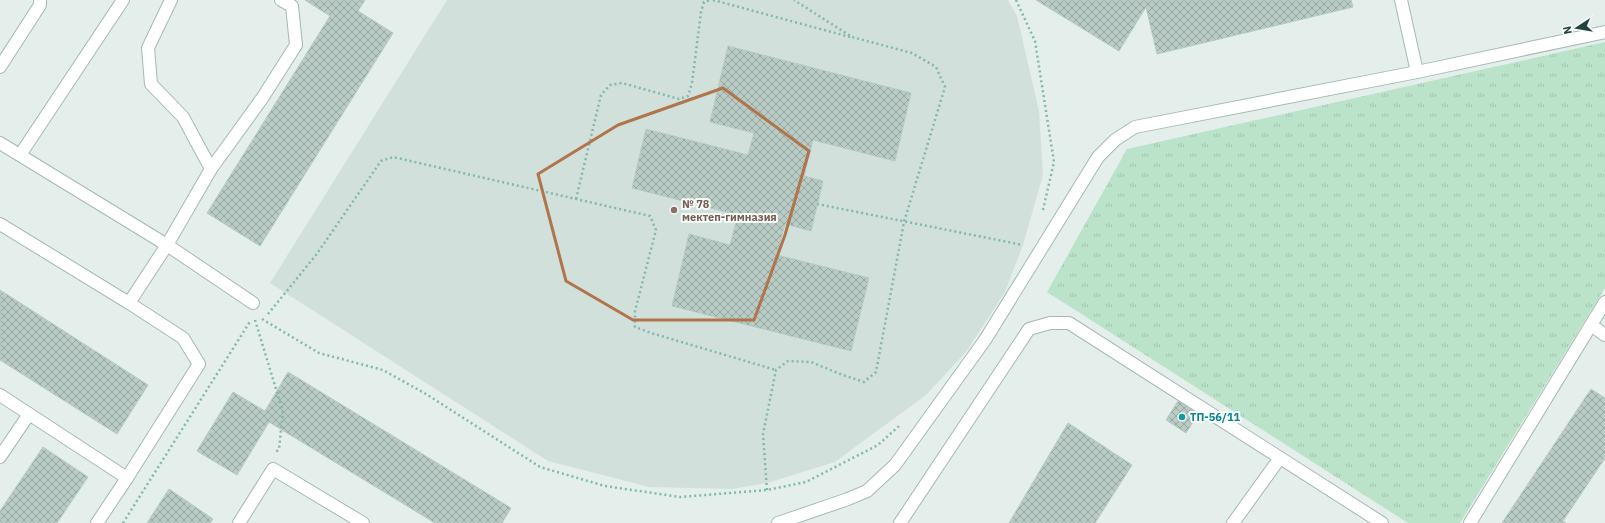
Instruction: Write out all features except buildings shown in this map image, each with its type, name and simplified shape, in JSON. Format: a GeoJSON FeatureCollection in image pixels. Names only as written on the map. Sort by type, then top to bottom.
{"type":"FeatureCollection","features":[{"type":"Feature","properties":{"kind":"lane"},"geometry":{"type":"LineString","coordinates":[[0,67],[40,5],[40,0]]}},
{"type":"Feature","properties":{"kind":"lane"},"geometry":{"type":"LineString","coordinates":[[20,154],[123,0]]}},
{"type":"Feature","properties":{"kind":"lane"},"geometry":{"type":"LineString","coordinates":[[171,0],[148,48],[151,84],[183,117],[211,169]]}},
{"type":"Feature","properties":{"kind":"lane"},"geometry":{"type":"LineString","coordinates":[[129,303],[167,245],[211,169],[263,97],[296,45],[292,6],[281,0]]}},
{"type":"Feature","properties":{"kind":"lane"},"geometry":{"type":"LineString","coordinates":[[1401,0],[1418,72]]}},
{"type":"Feature","properties":{"kind":"lane"},"geometry":{"type":"LineString","coordinates":[[778,523],[867,491],[895,465],[985,340],[1098,157],[1115,140],[1135,127],[1418,72],[1605,32]]}},
{"type":"Feature","properties":{"kind":"lane"},"geometry":{"type":"LineString","coordinates":[[0,143],[167,245],[253,303]]}},
{"type":"Feature","properties":{"kind":"lane"},"geometry":{"type":"LineString","coordinates":[[0,224],[183,338],[199,364],[97,523]]}},
{"type":"Feature","properties":{"kind":"lane"},"geometry":{"type":"LineString","coordinates":[[1470,523],[1605,302]]}},
{"type":"Feature","properties":{"kind":"lane"},"geometry":{"type":"LineString","coordinates":[[900,523],[1029,329],[1050,323],[1069,323],[1280,458],[1375,521]]}},
{"type":"Feature","properties":{"kind":"lane"},"geometry":{"type":"LineString","coordinates":[[1591,325],[1605,335]]}},
{"type":"Feature","properties":{"kind":"lane"},"geometry":{"type":"LineString","coordinates":[[0,395],[127,478]]}},
{"type":"Feature","properties":{"kind":"lane"},"geometry":{"type":"LineString","coordinates":[[0,457],[29,414]]}},
{"type":"Feature","properties":{"kind":"lane"},"geometry":{"type":"LineString","coordinates":[[1233,523],[1280,458]]}},
{"type":"Feature","properties":{"kind":"lane"},"geometry":{"type":"LineString","coordinates":[[239,523],[273,469],[363,523]]}},
{"type":"Feature","properties":{"kind":"path"},"geometry":{"type":"LineString","coordinates":[[576,199],[601,95],[610,85],[622,83],[679,99],[688,96],[692,83],[701,12],[704,2],[710,0]]}},
{"type":"Feature","properties":{"kind":"path"},"geometry":{"type":"LineString","coordinates":[[713,0],[912,53],[936,68],[945,87],[904,222],[876,372],[864,382],[811,362],[788,361],[776,370],[763,434],[767,490]]}},
{"type":"Feature","properties":{"kind":"path"},"geometry":{"type":"LineString","coordinates":[[794,0],[852,37]]}},
{"type":"Feature","properties":{"kind":"path"},"geometry":{"type":"LineString","coordinates":[[1016,0],[1035,41],[1054,162],[1043,211]]}},
{"type":"Feature","properties":{"kind":"path"},"geometry":{"type":"LineString","coordinates":[[264,319],[316,255],[381,161],[393,157],[650,216],[656,230],[635,311],[635,327],[776,370]]}},
{"type":"Feature","properties":{"kind":"path"},"geometry":{"type":"LineString","coordinates":[[817,204],[1028,246]]}},
{"type":"Feature","properties":{"kind":"path"},"geometry":{"type":"LineString","coordinates":[[254,316],[264,319],[319,353],[384,370],[426,394],[540,467],[605,486],[680,497],[767,490],[806,482],[878,445],[902,424]]}},
{"type":"Feature","properties":{"kind":"path"},"geometry":{"type":"LineString","coordinates":[[254,316],[283,412],[279,449],[274,456]]}},
{"type":"Feature","properties":{"kind":"path"},"geometry":{"type":"LineString","coordinates":[[123,523],[254,316]]}},
{"type":"Feature","properties":{"kind":"highlighted area"},"geometry":{"type":"Polygon","coordinates":[[[723,88],[809,151],[785,235],[754,320],[633,320],[566,281],[538,174],[618,125],[723,88]]]}},
{"type":"Feature","properties":{"kind":"shaded area","name":"№ 78 мектеп-гимназия"},"geometry":{"type":"Polygon","coordinates":[[[447,0],[1008,0],[1017,16],[1039,111],[1043,175],[1023,245],[1005,292],[966,352],[926,395],[835,462],[767,483],[732,489],[649,487],[548,461],[270,283],[447,0]]]}},
{"type":"Feature","properties":{"kind":"green space"},"geometry":{"type":"Polygon","coordinates":[[[1605,42],[1605,288],[1460,523],[1408,523],[1047,292],[1127,149],[1605,42]]]}},
{"type":"Feature","properties":{"kind":"place","name":"№ 78 мектеп-гимназия"},"geometry":{"type":"Point","coordinates":[674,210]}},
{"type":"Feature","properties":{"kind":"place","name":"ТП-56/11"},"geometry":{"type":"Point","coordinates":[1182,417]}}]}
